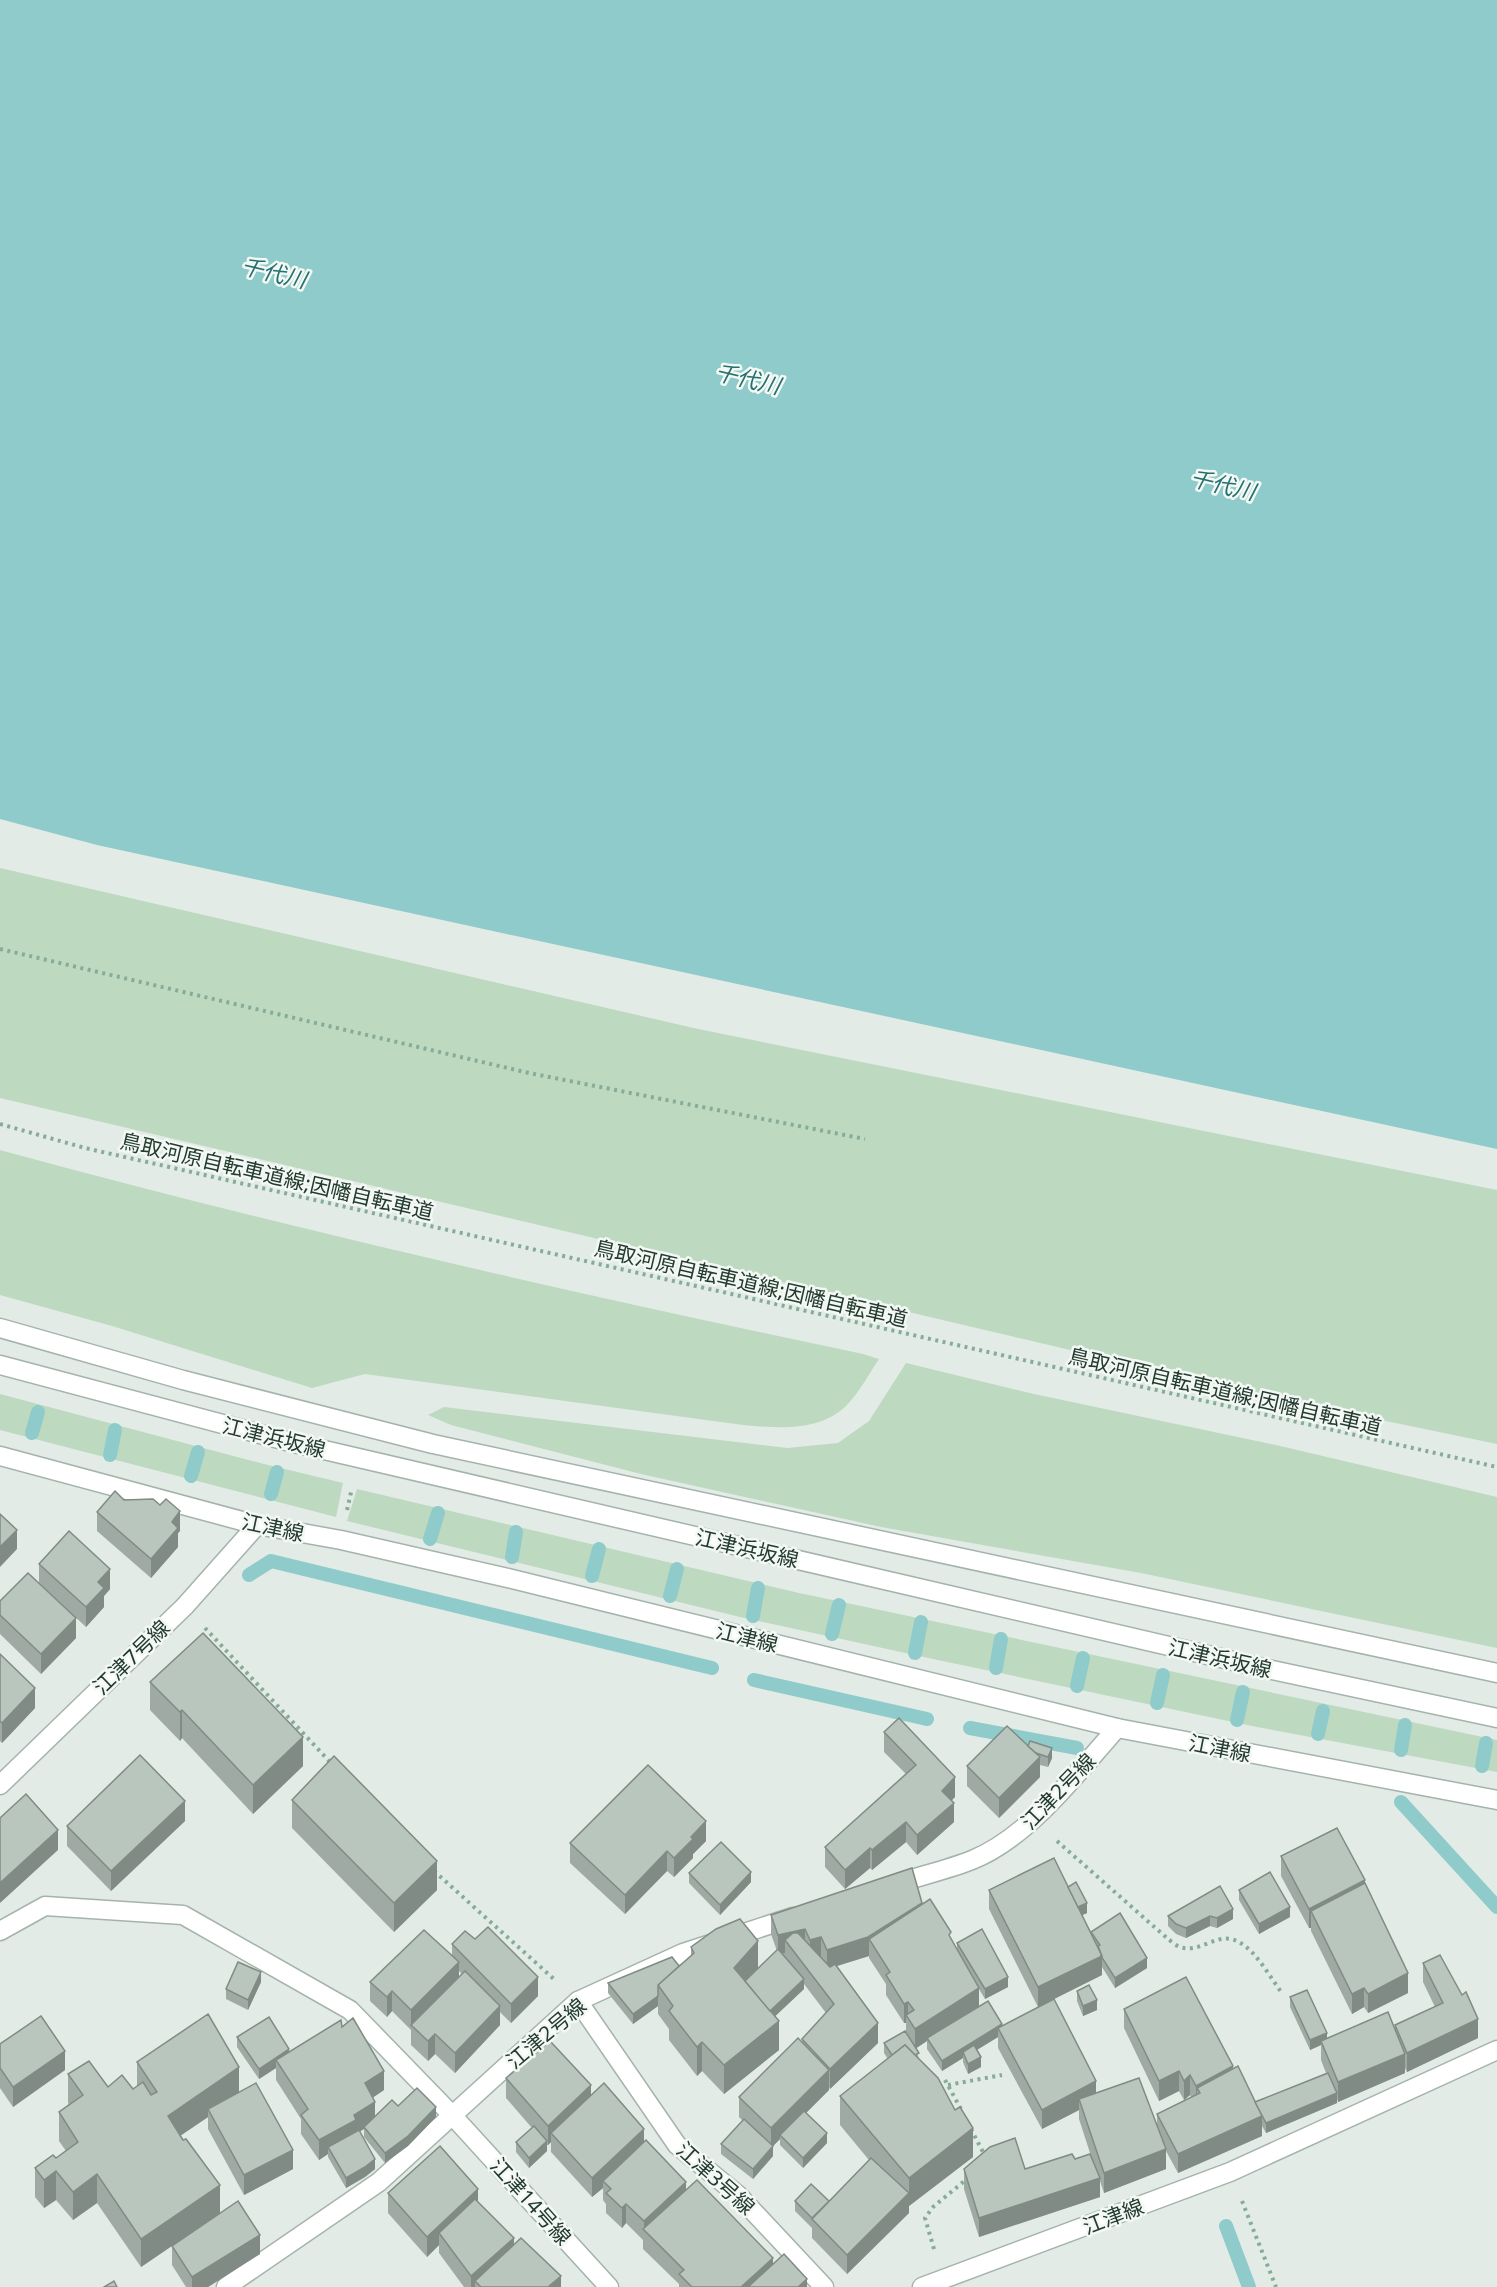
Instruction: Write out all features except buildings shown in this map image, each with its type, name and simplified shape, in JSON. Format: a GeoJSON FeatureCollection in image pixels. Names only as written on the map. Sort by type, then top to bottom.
{"type":"FeatureCollection","features":[{"type":"Feature","properties":{"kind":"street"},"geometry":{"type":"LineString","coordinates":[[0,1328],[183,1380],[433,1444],[1497,1673]]}},
{"type":"Feature","properties":{"kind":"street","name":"江津浜坂線"},"geometry":{"type":"LineString","coordinates":[[0,1365],[294,1443],[1249,1664],[1497,1718]]}},
{"type":"Feature","properties":{"kind":"street","name":"江津線"},"geometry":{"type":"LineString","coordinates":[[0,1456],[257,1525],[341,1540],[513,1579],[1117,1728],[1497,1800]]}},
{"type":"Feature","properties":{"kind":"street","name":"江津7号線"},"geometry":{"type":"LineString","coordinates":[[0,1785],[185,1606],[257,1525]]}},
{"type":"Feature","properties":{"kind":"street","name":"江津2号線"},"geometry":{"type":"LineString","coordinates":[[881,1888],[973,1860],[1017,1835],[1117,1728]]}},
{"type":"Feature","properties":{"kind":"street","name":"江津14号線"},"geometry":{"type":"LineString","coordinates":[[0,1931],[45,1906],[183,1915],[350,2010],[452,2115],[609,2287]]}},
{"type":"Feature","properties":{"kind":"street","name":"江津2号線"},"geometry":{"type":"LineString","coordinates":[[226,2287],[379,2182],[578,2001],[683,1953],[808,1912]]}},
{"type":"Feature","properties":{"kind":"street","name":"江津3号線"},"geometry":{"type":"LineString","coordinates":[[578,2001],[677,2145],[738,2195],[824,2287]]}},
{"type":"Feature","properties":{"kind":"street","name":"江津線"},"geometry":{"type":"LineString","coordinates":[[922,2287],[1230,2172],[1497,2050]]}},
{"type":"Feature","properties":{"kind":"path"},"geometry":{"type":"LineString","coordinates":[[0,949],[529,1073],[865,1139]]}},
{"type":"Feature","properties":{"kind":"path","name":"鳥取河原自転車道線;因幡自転車道"},"geometry":{"type":"LineString","coordinates":[[0,1124],[85,1148],[1497,1467]]}},
{"type":"Feature","properties":{"kind":"path"},"geometry":{"type":"LineString","coordinates":[[341,1540],[358,1458]]}},
{"type":"Feature","properties":{"kind":"path"},"geometry":{"type":"LineString","coordinates":[[185,1606],[335,1767]]}},
{"type":"Feature","properties":{"kind":"path"},"geometry":{"type":"LineString","coordinates":[[1033,1820],[1168,1939],[1180,1947],[1189,1947],[1220,1937],[1237,1940],[1252,1953],[1282,1993]]}},
{"type":"Feature","properties":{"kind":"path"},"geometry":{"type":"LineString","coordinates":[[433,1870],[578,2001]]}},
{"type":"Feature","properties":{"kind":"path"},"geometry":{"type":"LineString","coordinates":[[963,2114],[947,2082],[1002,2075]]}},
{"type":"Feature","properties":{"kind":"path"},"geometry":{"type":"LineString","coordinates":[[968,2123],[988,2161]]}},
{"type":"Feature","properties":{"kind":"path"},"geometry":{"type":"LineString","coordinates":[[1230,2172],[1276,2287]]}},
{"type":"Feature","properties":{"kind":"path"},"geometry":{"type":"LineString","coordinates":[[944,2280],[925,2218],[933,2208],[969,2177]]}},
{"type":"Feature","properties":{"kind":"green space"},"geometry":{"type":"Polygon","coordinates":[[[0,868],[698,1029],[1497,1190],[1497,1444],[1265,1396],[0,1098],[0,868]]]}},
{"type":"Feature","properties":{"kind":"green space"},"geometry":{"type":"Polygon","coordinates":[[[0,1150],[322,1233],[879,1359],[855,1395],[835,1414],[811,1424],[784,1427],[743,1425],[365,1374],[312,1388],[112,1326],[0,1295],[0,1150]]]}},
{"type":"Feature","properties":{"kind":"green space"},"geometry":{"type":"Polygon","coordinates":[[[906,1363],[1034,1394],[1276,1445],[1497,1497],[1497,1648],[1141,1573],[881,1527],[641,1474],[451,1425],[428,1415],[444,1407],[787,1448],[838,1443],[869,1421],[906,1363]]]}},
{"type":"Feature","properties":{"kind":"green space"},"geometry":{"type":"Polygon","coordinates":[[[0,1394],[343,1483],[336,1517],[0,1430],[0,1394]]]}},
{"type":"Feature","properties":{"kind":"green space"},"geometry":{"type":"Polygon","coordinates":[[[357,1489],[799,1593],[1497,1740],[1497,1772],[1257,1727],[740,1617],[347,1521],[357,1489]]]}},
{"type":"Feature","properties":{"kind":"water","name":"千代川"},"geometry":{"type":"Polygon","coordinates":[[[0,0],[1497,0],[1497,1149],[97,845],[0,819],[0,0]]]}},
{"type":"Feature","properties":{"kind":"waterway"},"geometry":{"type":"LineString","coordinates":[[32,1433],[38,1412]]}},
{"type":"Feature","properties":{"kind":"waterway"},"geometry":{"type":"LineString","coordinates":[[110,1455],[115,1430]]}},
{"type":"Feature","properties":{"kind":"waterway"},"geometry":{"type":"LineString","coordinates":[[191,1476],[198,1452]]}},
{"type":"Feature","properties":{"kind":"waterway"},"geometry":{"type":"LineString","coordinates":[[271,1494],[277,1472]]}},
{"type":"Feature","properties":{"kind":"waterway"},"geometry":{"type":"LineString","coordinates":[[430,1539],[438,1513]]}},
{"type":"Feature","properties":{"kind":"waterway"},"geometry":{"type":"LineString","coordinates":[[512,1557],[516,1532]]}},
{"type":"Feature","properties":{"kind":"waterway"},"geometry":{"type":"LineString","coordinates":[[592,1576],[599,1549]]}},
{"type":"Feature","properties":{"kind":"waterway"},"geometry":{"type":"LineString","coordinates":[[249,1575],[271,1561],[712,1668]]}},
{"type":"Feature","properties":{"kind":"waterway"},"geometry":{"type":"LineString","coordinates":[[670,1596],[677,1569]]}},
{"type":"Feature","properties":{"kind":"waterway"},"geometry":{"type":"LineString","coordinates":[[753,1616],[758,1588]]}},
{"type":"Feature","properties":{"kind":"waterway"},"geometry":{"type":"LineString","coordinates":[[832,1634],[839,1605]]}},
{"type":"Feature","properties":{"kind":"waterway"},"geometry":{"type":"LineString","coordinates":[[915,1653],[921,1622]]}},
{"type":"Feature","properties":{"kind":"waterway"},"geometry":{"type":"LineString","coordinates":[[996,1668],[1001,1639]]}},
{"type":"Feature","properties":{"kind":"waterway"},"geometry":{"type":"LineString","coordinates":[[1077,1686],[1083,1658]]}},
{"type":"Feature","properties":{"kind":"waterway"},"geometry":{"type":"LineString","coordinates":[[1157,1703],[1163,1675]]}},
{"type":"Feature","properties":{"kind":"waterway"},"geometry":{"type":"LineString","coordinates":[[754,1680],[927,1719]]}},
{"type":"Feature","properties":{"kind":"waterway"},"geometry":{"type":"LineString","coordinates":[[1237,1720],[1243,1692]]}},
{"type":"Feature","properties":{"kind":"waterway"},"geometry":{"type":"LineString","coordinates":[[1318,1734],[1323,1711]]}},
{"type":"Feature","properties":{"kind":"waterway"},"geometry":{"type":"LineString","coordinates":[[1401,1750],[1405,1725]]}},
{"type":"Feature","properties":{"kind":"waterway"},"geometry":{"type":"LineString","coordinates":[[970,1728],[1077,1748]]}},
{"type":"Feature","properties":{"kind":"waterway"},"geometry":{"type":"LineString","coordinates":[[1482,1766],[1486,1743]]}},
{"type":"Feature","properties":{"kind":"waterway"},"geometry":{"type":"LineString","coordinates":[[1401,1802],[1497,1907]]}},
{"type":"Feature","properties":{"kind":"waterway"},"geometry":{"type":"LineString","coordinates":[[1226,2226],[1249,2287]]}}]}
